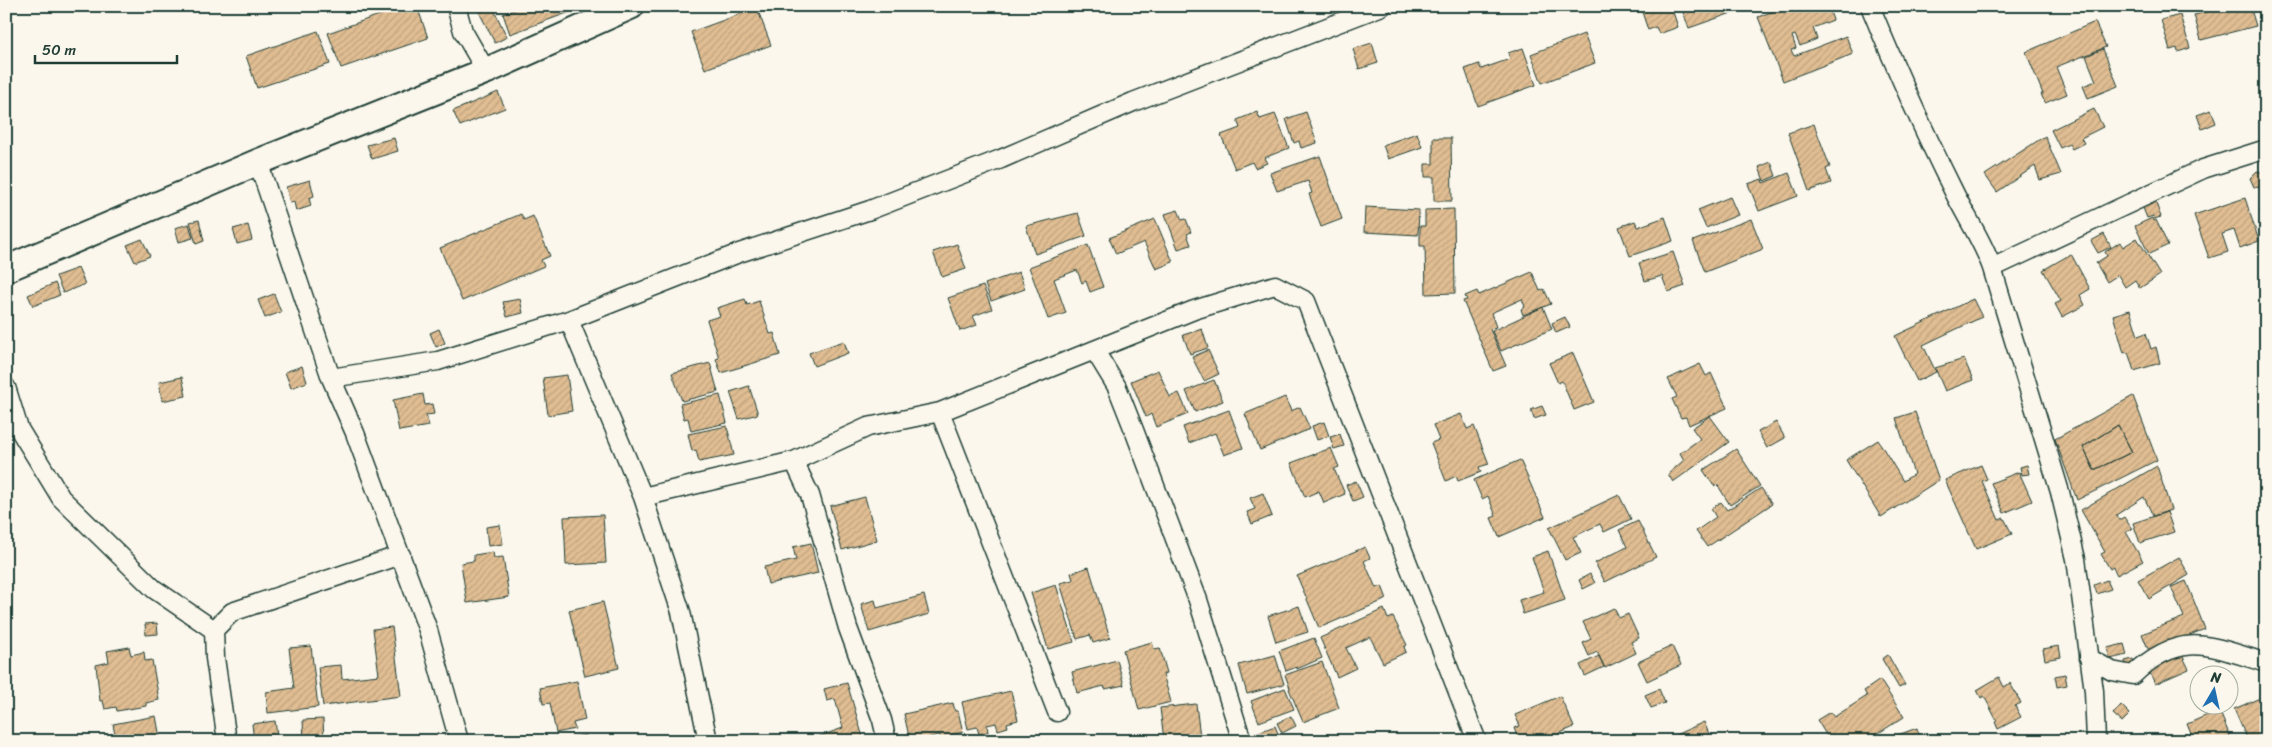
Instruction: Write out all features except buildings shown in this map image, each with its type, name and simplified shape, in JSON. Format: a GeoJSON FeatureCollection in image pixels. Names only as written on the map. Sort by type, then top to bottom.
{"type":"FeatureCollection","features":[{"type":"Feature","properties":{"kind":"main road"},"geometry":{"type":"LineString","coordinates":[[6,269],[258,162],[486,71],[631,6]]}},
{"type":"Feature","properties":{"kind":"street"},"geometry":{"type":"LineString","coordinates":[[456,6],[463,31],[486,71]]}},
{"type":"Feature","properties":{"kind":"street"},"geometry":{"type":"LineString","coordinates":[[331,378],[438,361],[569,320],[739,253],[870,210],[992,163],[1133,102],[1382,6]]}},
{"type":"Feature","properties":{"kind":"street"},"geometry":{"type":"LineString","coordinates":[[1870,6],[1907,95],[1954,192],[1986,250],[1992,268],[2060,492],[2076,559],[2094,691],[2096,741]]}},
{"type":"Feature","properties":{"kind":"street"},"geometry":{"type":"LineString","coordinates":[[1992,268],[2203,169],[2266,148]]}},
{"type":"Feature","properties":{"kind":"street"},"geometry":{"type":"LineString","coordinates":[[258,162],[331,378],[355,433],[428,630],[459,741]]}},
{"type":"Feature","properties":{"kind":"street"},"geometry":{"type":"LineString","coordinates":[[643,497],[794,461],[868,427],[940,412],[1194,310],[1275,285],[1306,302],[1477,741]]}},
{"type":"Feature","properties":{"kind":"street"},"geometry":{"type":"LineString","coordinates":[[569,320],[643,497],[682,612],[708,741]]}},
{"type":"Feature","properties":{"kind":"street"},"geometry":{"type":"LineString","coordinates":[[1095,351],[1118,387],[1198,600],[1242,741]]}},
{"type":"Feature","properties":{"kind":"street"},"geometry":{"type":"LineString","coordinates":[[6,387],[19,430],[61,498],[154,589],[214,630]]}},
{"type":"Feature","properties":{"kind":"street"},"geometry":{"type":"LineString","coordinates":[[940,412],[1058,712]]}},
{"type":"Feature","properties":{"kind":"street"},"geometry":{"type":"LineString","coordinates":[[794,461],[810,495],[848,628],[882,720],[887,741]]}},
{"type":"Feature","properties":{"kind":"street"},"geometry":{"type":"LineString","coordinates":[[227,741],[214,630],[232,612],[401,555]]}},
{"type":"Feature","properties":{"kind":"street"},"geometry":{"type":"LineString","coordinates":[[2089,658],[2112,671],[2133,675],[2143,664],[2172,647],[2205,645],[2266,663]]}}]}
